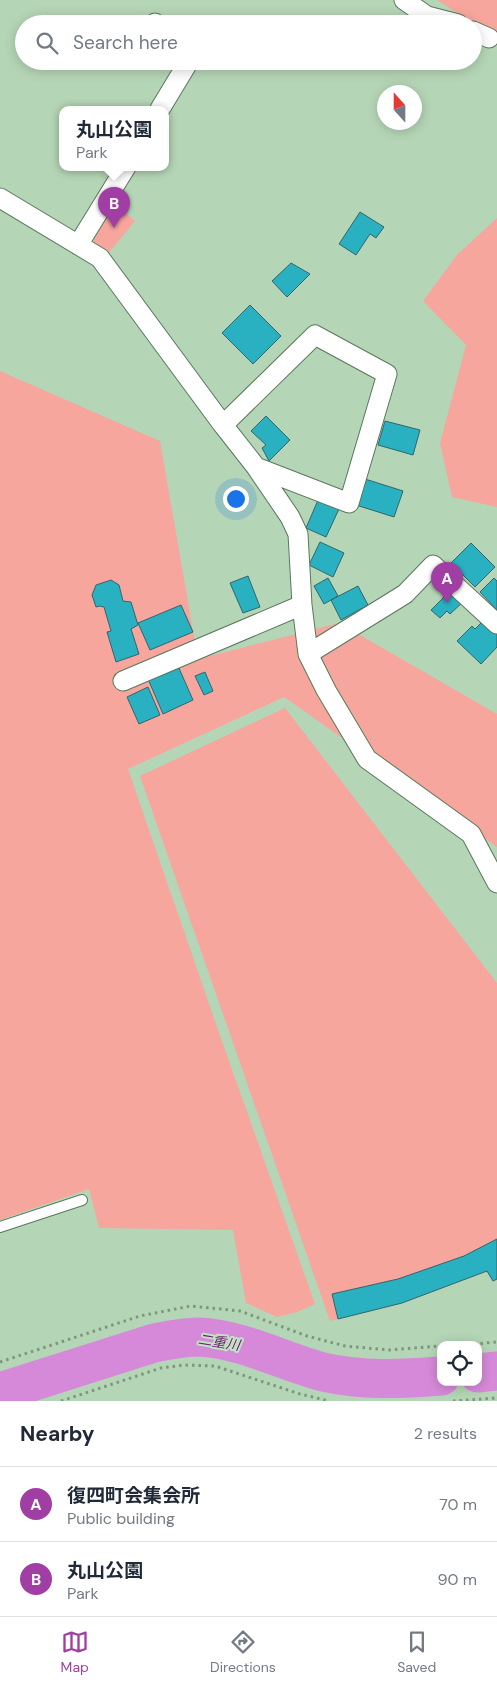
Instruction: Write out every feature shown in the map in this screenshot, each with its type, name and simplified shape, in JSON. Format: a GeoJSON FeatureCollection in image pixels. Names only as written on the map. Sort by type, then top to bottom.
{"type":"FeatureCollection","features":[{"type":"Feature","properties":{"kind":"street"},"geometry":{"type":"LineString","coordinates":[[404,0],[426,15]]}},
{"type":"Feature","properties":{"kind":"street"},"geometry":{"type":"LineString","coordinates":[[162,106],[184,70]]}},
{"type":"Feature","properties":{"kind":"street"},"geometry":{"type":"LineString","coordinates":[[78,245],[124,171]]}},
{"type":"Feature","properties":{"kind":"street"},"geometry":{"type":"LineString","coordinates":[[0,198],[100,258],[256,467],[290,517],[298,534],[302,604],[308,654],[326,690],[367,760],[471,834],[497,883]]}},
{"type":"Feature","properties":{"kind":"street"},"geometry":{"type":"LineString","coordinates":[[223,425],[315,335],[387,374],[349,503],[256,467]]}},
{"type":"Feature","properties":{"kind":"street"},"geometry":{"type":"LineString","coordinates":[[308,654],[405,594],[434,565],[497,624]]}},
{"type":"Feature","properties":{"kind":"street"},"geometry":{"type":"LineString","coordinates":[[123,681],[302,604]]}},
{"type":"Feature","properties":{"kind":"lane"},"geometry":{"type":"LineString","coordinates":[[0,1227],[82,1200]]}},
{"type":"Feature","properties":{"kind":"path"},"geometry":{"type":"LineString","coordinates":[[0,1362],[140,1316],[191,1306],[240,1311],[307,1336],[346,1346],[389,1350],[437,1346]]}},
{"type":"Feature","properties":{"kind":"path"},"geometry":{"type":"LineString","coordinates":[[482,1343],[497,1342]]}},
{"type":"Feature","properties":{"kind":"path"},"geometry":{"type":"LineString","coordinates":[[61,1401],[161,1368],[201,1365],[215,1366],[300,1394],[329,1401]]}},
{"type":"Feature","properties":{"kind":"path"},"geometry":{"type":"LineString","coordinates":[[453,1401],[497,1398]]}},
{"type":"Feature","properties":{"kind":"shaded area"},"geometry":{"type":"Polygon","coordinates":[[[437,0],[497,0],[497,38],[482,28],[482,15],[461,15],[437,0]]]}},
{"type":"Feature","properties":{"kind":"shaded area"},"geometry":{"type":"Polygon","coordinates":[[[114,203],[135,221],[106,256],[95,248],[93,235],[114,203]]]}},
{"type":"Feature","properties":{"kind":"shaded area"},"geometry":{"type":"Polygon","coordinates":[[[497,218],[497,507],[452,497],[440,443],[466,345],[423,301],[457,255],[497,218]]]}},
{"type":"Feature","properties":{"kind":"shaded area"},"geometry":{"type":"Polygon","coordinates":[[[0,371],[160,441],[198,659],[339,623],[497,714],[497,847],[284,697],[128,769],[315,1304],[297,1312],[277,1317],[246,1303],[233,1230],[99,1228],[89,1189],[0,1220],[0,371]]]}},
{"type":"Feature","properties":{"kind":"shaded area"},"geometry":{"type":"Polygon","coordinates":[[[285,708],[497,983],[497,1279],[493,1281],[486,1271],[402,1303],[330,1321],[140,776],[285,708]]]}},
{"type":"Feature","properties":{"kind":"building"},"geometry":{"type":"Polygon","coordinates":[[[360,212],[384,227],[376,238],[370,234],[356,255],[339,244],[360,212]]]}},
{"type":"Feature","properties":{"kind":"building"},"geometry":{"type":"Polygon","coordinates":[[[291,263],[310,274],[287,297],[272,281],[291,263]]]}},
{"type":"Feature","properties":{"kind":"building"},"geometry":{"type":"Polygon","coordinates":[[[250,305],[281,336],[253,364],[222,333],[250,305]]]}},
{"type":"Feature","properties":{"kind":"building"},"geometry":{"type":"Polygon","coordinates":[[[266,416],[290,440],[269,461],[262,448],[266,445],[251,431],[266,416]]]}},
{"type":"Feature","properties":{"kind":"building"},"geometry":{"type":"Polygon","coordinates":[[[385,421],[420,430],[413,455],[378,445],[385,421]]]}},
{"type":"Feature","properties":{"kind":"building"},"geometry":{"type":"Polygon","coordinates":[[[365,479],[403,491],[394,517],[356,505],[365,479]]]}},
{"type":"Feature","properties":{"kind":"building"},"geometry":{"type":"Polygon","coordinates":[[[318,500],[339,509],[326,537],[306,528],[318,500]]]}},
{"type":"Feature","properties":{"kind":"building"},"geometry":{"type":"Polygon","coordinates":[[[320,542],[344,553],[333,577],[309,565],[320,542]]]}},
{"type":"Feature","properties":{"kind":"building"},"geometry":{"type":"Polygon","coordinates":[[[471,543],[495,567],[475,587],[451,563],[471,543]]]}},
{"type":"Feature","properties":{"kind":"building"},"geometry":{"type":"Polygon","coordinates":[[[248,576],[260,607],[243,613],[230,583],[248,576]]]}},
{"type":"Feature","properties":{"kind":"building"},"geometry":{"type":"Polygon","coordinates":[[[328,578],[338,596],[324,604],[314,586],[328,578]]]}},
{"type":"Feature","properties":{"kind":"building"},"geometry":{"type":"Polygon","coordinates":[[[494,578],[497,581],[497,610],[480,592],[494,578]]]}},
{"type":"Feature","properties":{"kind":"building"},"geometry":{"type":"Polygon","coordinates":[[[111,580],[119,585],[123,601],[131,602],[138,625],[131,629],[139,654],[116,662],[107,632],[111,631],[104,607],[96,607],[92,595],[96,585],[111,580]]]}},
{"type":"Feature","properties":{"kind":"building"},"geometry":{"type":"Polygon","coordinates":[[[358,586],[368,605],[341,620],[331,600],[358,586]]]}},
{"type":"Feature","properties":{"kind":"building"},"geometry":{"type":"Polygon","coordinates":[[[452,589],[464,601],[450,614],[447,611],[440,618],[431,610],[452,589]]]}},
{"type":"Feature","properties":{"kind":"building"},"geometry":{"type":"Polygon","coordinates":[[[181,605],[193,632],[150,650],[138,623],[181,605]]]}},
{"type":"Feature","properties":{"kind":"building"},"geometry":{"type":"Polygon","coordinates":[[[484,620],[497,633],[497,647],[481,664],[457,641],[472,626],[475,629],[484,620]]]}},
{"type":"Feature","properties":{"kind":"building"},"geometry":{"type":"Polygon","coordinates":[[[178,666],[193,700],[163,714],[148,679],[178,666]]]}},
{"type":"Feature","properties":{"kind":"building"},"geometry":{"type":"Polygon","coordinates":[[[205,672],[213,691],[204,695],[195,676],[205,672]]]}},
{"type":"Feature","properties":{"kind":"building"},"geometry":{"type":"Polygon","coordinates":[[[148,687],[160,715],[139,724],[127,697],[148,687]]]}},
{"type":"Feature","properties":{"kind":"building"},"geometry":{"type":"Polygon","coordinates":[[[497,1239],[497,1279],[493,1281],[487,1271],[402,1303],[338,1319],[332,1294],[398,1279],[464,1256],[497,1239]]]}},
{"type":"Feature","properties":{"kind":"waterway","name":"二重川"},"geometry":{"type":"LineString","coordinates":[[0,1392],[154,1343],[193,1337],[231,1342],[323,1372],[338,1375],[382,1378],[437,1376]]}},
{"type":"Feature","properties":{"kind":"waterway","name":"二重川"},"geometry":{"type":"LineString","coordinates":[[482,1373],[497,1371]]}},
{"type":"Feature","properties":{"kind":"place","name":"丸山公園"},"geometry":{"type":"Point","coordinates":[114,228]}},
{"type":"Feature","properties":{"kind":"place","name":"復四町会集会所"},"geometry":{"type":"Point","coordinates":[447,603]}}]}
